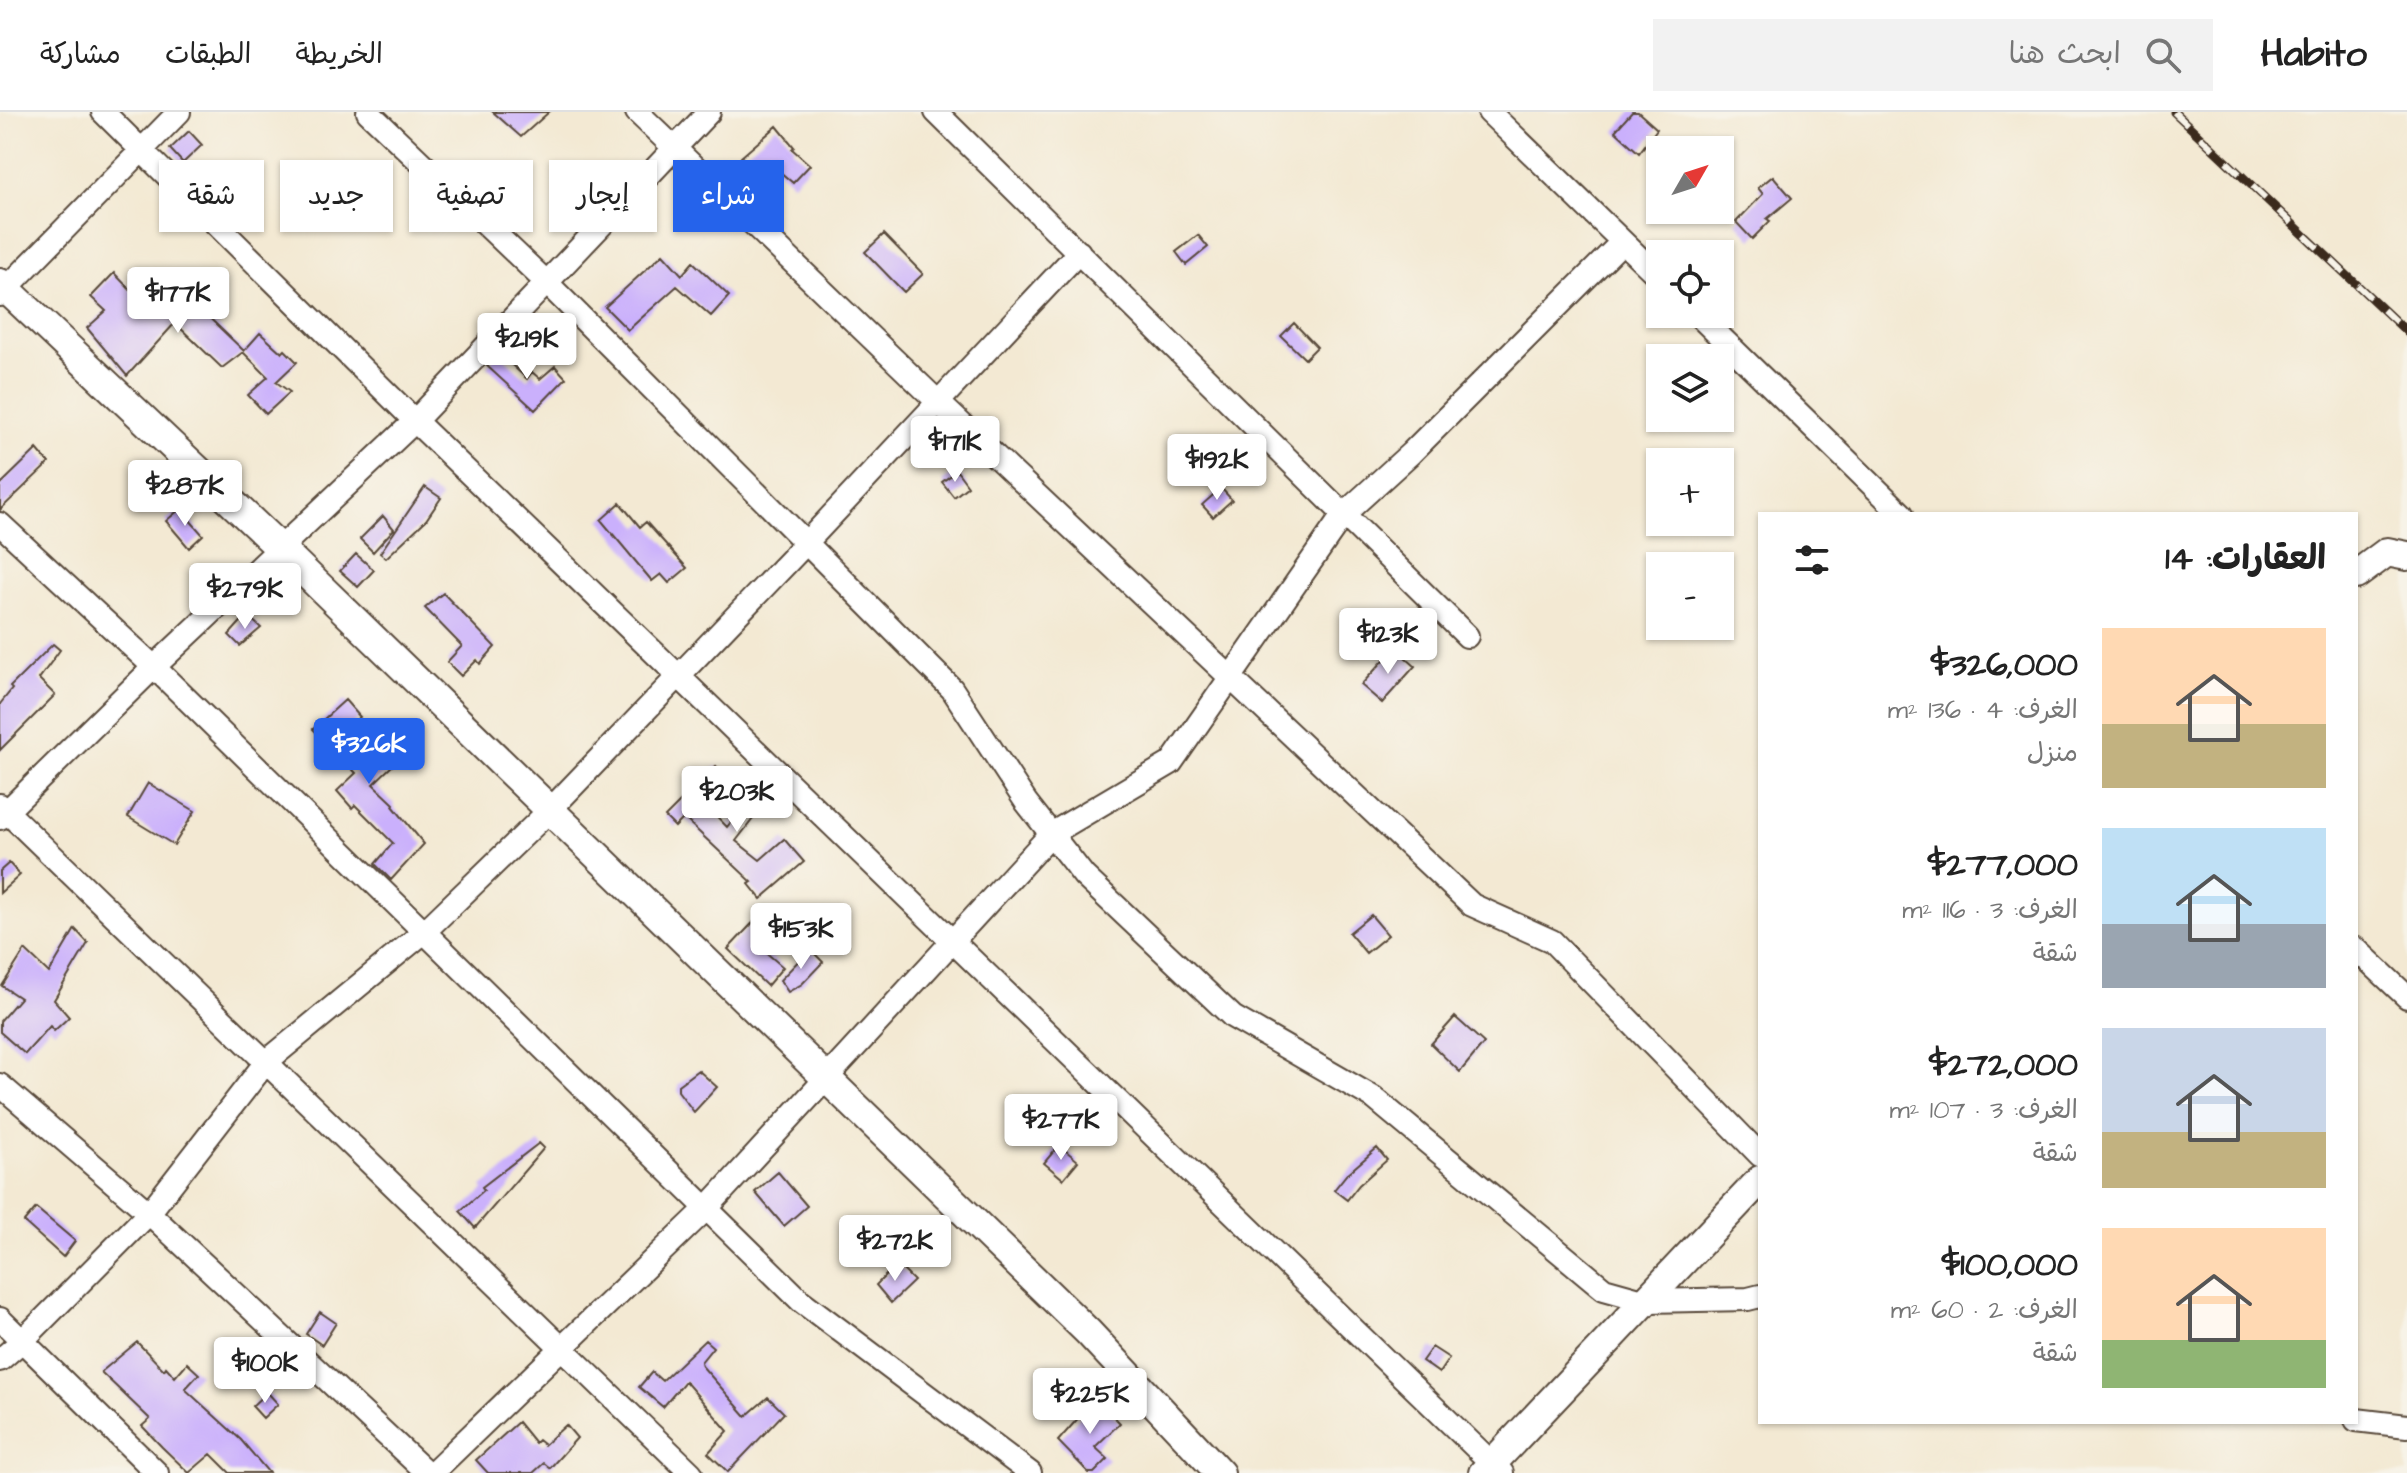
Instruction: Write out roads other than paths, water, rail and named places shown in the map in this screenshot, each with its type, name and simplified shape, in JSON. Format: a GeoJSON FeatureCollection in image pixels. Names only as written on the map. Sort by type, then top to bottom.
{"type":"FeatureCollection","features":[{"type":"Feature","properties":{"kind":"main road"},"geometry":{"type":"LineString","coordinates":[[2,289],[280,548],[827,1078],[1088,1332],[1220,1473]]}},
{"type":"Feature","properties":{"kind":"main road"},"geometry":{"type":"LineString","coordinates":[[2358,574],[2387,552],[2407,556]]}},
{"type":"Feature","properties":{"kind":"main road"},"geometry":{"type":"LineString","coordinates":[[1493,1470],[1758,1182]]}},
{"type":"Feature","properties":{"kind":"street"},"geometry":{"type":"LineString","coordinates":[[103,112],[415,421],[953,941],[1493,1470]]}},
{"type":"Feature","properties":{"kind":"street"},"geometry":{"type":"LineString","coordinates":[[2,289],[179,112]]}},
{"type":"Feature","properties":{"kind":"street"},"geometry":{"type":"LineString","coordinates":[[368,112],[547,283],[952,689],[1026,802],[1084,876],[1233,1017],[1374,1098],[1604,1289],[1647,1301],[1758,1296]]}},
{"type":"Feature","properties":{"kind":"street"},"geometry":{"type":"LineString","coordinates":[[637,112],[938,402],[1472,905],[1552,941],[1758,1153]]}},
{"type":"Feature","properties":{"kind":"street"},"geometry":{"type":"LineString","coordinates":[[691,1473],[2,812],[415,421],[709,112]]}},
{"type":"Feature","properties":{"kind":"street"},"geometry":{"type":"LineString","coordinates":[[936,112],[1467,636]]}},
{"type":"Feature","properties":{"kind":"street"},"geometry":{"type":"LineString","coordinates":[[1489,112],[1646,265]]}},
{"type":"Feature","properties":{"kind":"street"},"geometry":{"type":"LineString","coordinates":[[0,1085],[149,1213],[430,1473],[707,1208],[1051,834],[1171,763],[1344,514],[1411,453],[1622,242]]}},
{"type":"Feature","properties":{"kind":"street"},"geometry":{"type":"LineString","coordinates":[[0,1360],[149,1213],[266,1062],[424,932],[550,810],[1079,252]]}},
{"type":"Feature","properties":{"kind":"street"},"geometry":{"type":"LineString","coordinates":[[1711,328],[1900,512]]}},
{"type":"Feature","properties":{"kind":"street"},"geometry":{"type":"LineString","coordinates":[[0,524],[154,667],[801,1301],[1030,1473]]}},
{"type":"Feature","properties":{"kind":"street"},"geometry":{"type":"LineString","coordinates":[[2358,951],[2407,997]]}},
{"type":"Feature","properties":{"kind":"street"},"geometry":{"type":"LineString","coordinates":[[0,1319],[157,1473]]}},
{"type":"Feature","properties":{"kind":"street"},"geometry":{"type":"LineString","coordinates":[[2358,1420],[2407,1426]]}},
{"type":"Feature","properties":{"kind":"railway"},"geometry":{"type":"LineString","coordinates":[[2174,112],[2407,332]]}}]}
